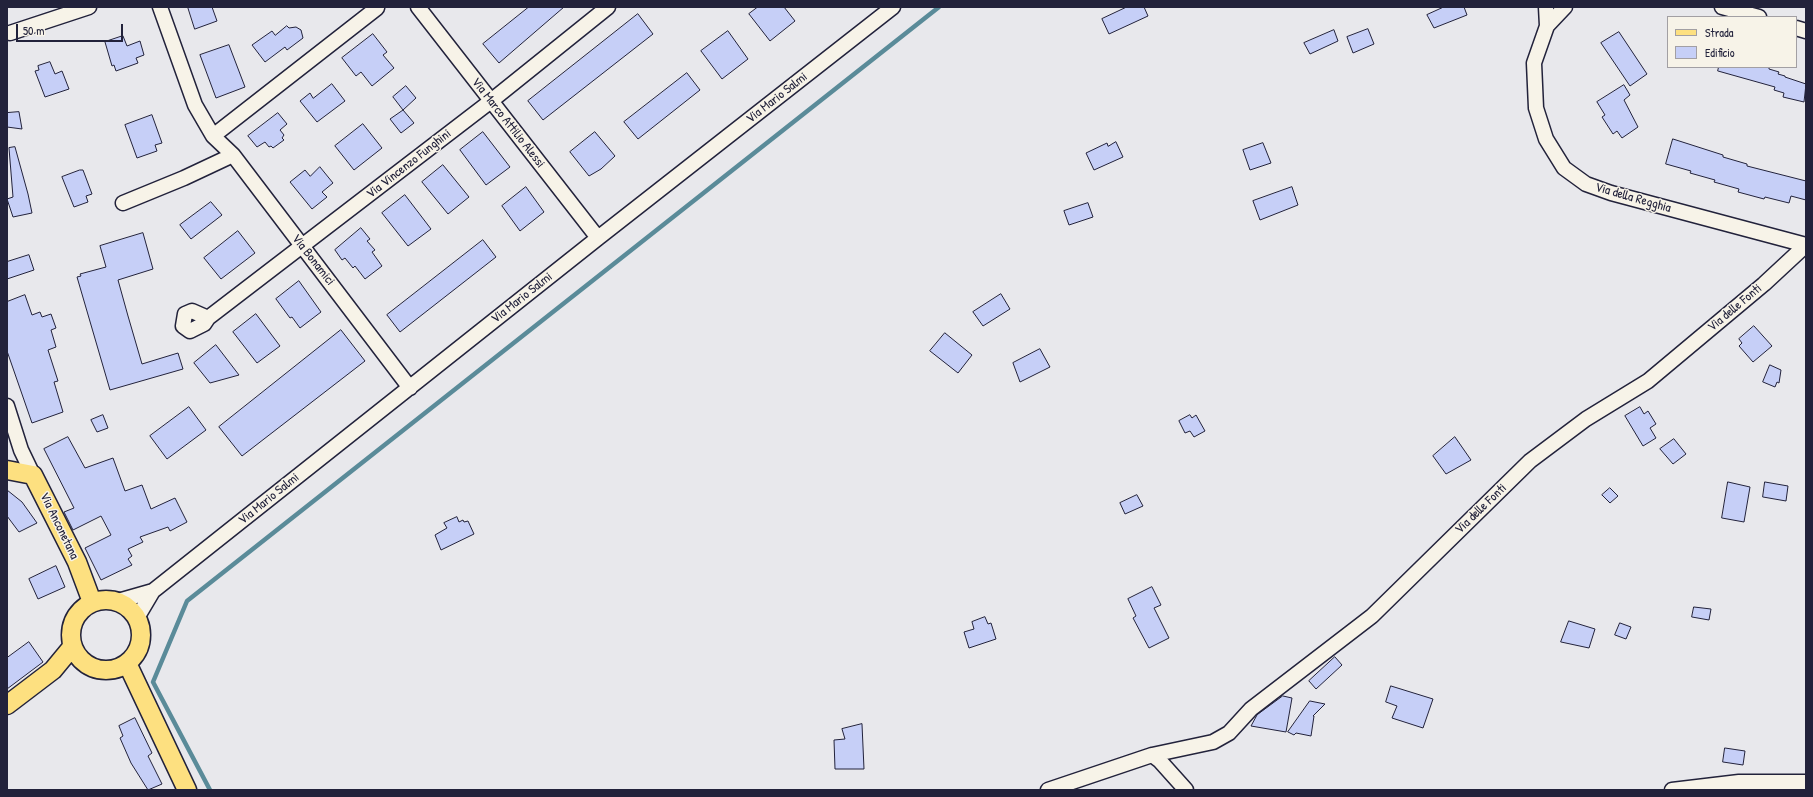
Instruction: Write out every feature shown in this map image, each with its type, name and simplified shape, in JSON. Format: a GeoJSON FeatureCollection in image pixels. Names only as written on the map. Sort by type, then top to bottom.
{"type":"FeatureCollection","features":[{"type":"Feature","properties":{"kind":"main road"},"geometry":{"type":"LineString","coordinates":[[7,470],[33,475]]}},
{"type":"Feature","properties":{"kind":"main road","name":"Via Anconetana"},"geometry":{"type":"LineString","coordinates":[[33,475],[77,562],[92,602]]}},
{"type":"Feature","properties":{"kind":"main road"},"geometry":{"type":"LineString","coordinates":[[109,599],[118,601],[125,605],[137,618],[140,627],[139,647],[127,663],[116,669],[104,670],[92,667],[77,654],[70,636],[74,621],[83,608],[92,602],[109,599]]}},
{"type":"Feature","properties":{"kind":"main road"},"geometry":{"type":"LineString","coordinates":[[7,705],[53,670],[77,654]]}},
{"type":"Feature","properties":{"kind":"main road"},"geometry":{"type":"LineString","coordinates":[[127,663],[187,790]]}},
{"type":"Feature","properties":{"kind":"street"},"geometry":{"type":"LineString","coordinates":[[10,34],[89,7]]}},
{"type":"Feature","properties":{"kind":"street","name":"Via Bonamici"},"geometry":{"type":"LineString","coordinates":[[160,7],[195,105],[213,136],[233,155],[410,388]]}},
{"type":"Feature","properties":{"kind":"street","name":"Via Marco Attilio Alessi"},"geometry":{"type":"LineString","coordinates":[[418,7],[598,238]]}},
{"type":"Feature","properties":{"kind":"street","name":"Via Vincenzo Funghini"},"geometry":{"type":"LineString","coordinates":[[208,318],[491,101],[608,7]]}},
{"type":"Feature","properties":{"kind":"street","name":"Via Mario Salmi"},"geometry":{"type":"LineString","coordinates":[[137,618],[153,591],[598,238],[893,7]]}},
{"type":"Feature","properties":{"kind":"street","name":"Via della Regghia"},"geometry":{"type":"LineString","coordinates":[[1546,7],[1547,26],[1534,63],[1536,108],[1546,138],[1564,168],[1586,184],[1611,193],[1806,245]]}},
{"type":"Feature","properties":{"kind":"street","name":"Via della Regghia"},"geometry":{"type":"LineString","coordinates":[[1547,26],[1565,7]]}},
{"type":"Feature","properties":{"kind":"street"},"geometry":{"type":"LineString","coordinates":[[1722,7],[1755,16]]}},
{"type":"Feature","properties":{"kind":"street"},"geometry":{"type":"LineString","coordinates":[[213,136],[377,8]]}},
{"type":"Feature","properties":{"kind":"street"},"geometry":{"type":"LineString","coordinates":[[123,203],[184,178],[233,155]]}},
{"type":"Feature","properties":{"kind":"street","name":"Via delle Fonti"},"geometry":{"type":"LineString","coordinates":[[1048,790],[1152,755],[1213,742],[1229,733],[1251,709],[1372,616],[1530,461],[1586,419],[1648,381],[1764,284],[1806,245]]}},
{"type":"Feature","properties":{"kind":"street"},"geometry":{"type":"LineString","coordinates":[[7,406],[21,450],[33,475]]}},
{"type":"Feature","properties":{"kind":"street","name":"Via Mario Salmi"},"geometry":{"type":"LineString","coordinates":[[118,601],[153,591]]}},
{"type":"Feature","properties":{"kind":"street"},"geometry":{"type":"LineString","coordinates":[[1152,755],[1186,790]]}},
{"type":"Feature","properties":{"kind":"street"},"geometry":{"type":"LineString","coordinates":[[1672,790],[1739,782],[1806,782]]}},
{"type":"Feature","properties":{"kind":"building"},"geometry":{"type":"Polygon","coordinates":[[[188,7],[212,7],[217,21],[195,29],[188,7]]]}},
{"type":"Feature","properties":{"kind":"building"},"geometry":{"type":"Polygon","coordinates":[[[529,7],[564,7],[499,63],[483,44],[529,7]]]}},
{"type":"Feature","properties":{"kind":"building"},"geometry":{"type":"Polygon","coordinates":[[[758,7],[784,7],[795,21],[770,41],[749,14],[758,7]]]}},
{"type":"Feature","properties":{"kind":"building"},"geometry":{"type":"Polygon","coordinates":[[[1127,7],[1144,7],[1148,16],[1109,34],[1102,19],[1127,7]]]}},
{"type":"Feature","properties":{"kind":"building"},"geometry":{"type":"Polygon","coordinates":[[[1444,7],[1464,7],[1467,15],[1434,28],[1427,15],[1444,7]]]}},
{"type":"Feature","properties":{"kind":"building"},"geometry":{"type":"Polygon","coordinates":[[[638,14],[653,34],[543,120],[528,101],[638,14]]]}},
{"type":"Feature","properties":{"kind":"building"},"geometry":{"type":"Polygon","coordinates":[[[287,26],[289,28],[296,27],[301,30],[303,38],[287,50],[285,47],[265,62],[252,45],[272,31],[275,35],[287,26]]]}},
{"type":"Feature","properties":{"kind":"building"},"geometry":{"type":"Polygon","coordinates":[[[1368,29],[1374,44],[1353,53],[1347,37],[1368,29]]]}},
{"type":"Feature","properties":{"kind":"building"},"geometry":{"type":"Polygon","coordinates":[[[1334,30],[1338,41],[1310,54],[1304,43],[1334,30]]]}},
{"type":"Feature","properties":{"kind":"building"},"geometry":{"type":"Polygon","coordinates":[[[728,31],[748,59],[722,79],[701,51],[728,31]]]}},
{"type":"Feature","properties":{"kind":"building"},"geometry":{"type":"Polygon","coordinates":[[[1619,32],[1647,74],[1630,86],[1601,43],[1619,32]]]}},
{"type":"Feature","properties":{"kind":"building"},"geometry":{"type":"Polygon","coordinates":[[[373,34],[387,52],[383,55],[394,68],[372,86],[361,72],[356,76],[342,58],[373,34]]]}},
{"type":"Feature","properties":{"kind":"building"},"geometry":{"type":"Polygon","coordinates":[[[123,36],[127,46],[140,41],[144,55],[136,58],[138,63],[116,71],[114,65],[112,66],[105,42],[123,36]]]}},
{"type":"Feature","properties":{"kind":"building"},"geometry":{"type":"Polygon","coordinates":[[[229,45],[245,87],[216,98],[200,55],[229,45]]]}},
{"type":"Feature","properties":{"kind":"building"},"geometry":{"type":"Polygon","coordinates":[[[50,62],[55,74],[62,71],[69,89],[45,97],[35,71],[39,70],[38,66],[50,62]]]}},
{"type":"Feature","properties":{"kind":"building"},"geometry":{"type":"Polygon","coordinates":[[[1719,68],[1769,68],[1779,72],[1778,74],[1806,84],[1804,102],[1783,97],[1784,93],[1774,90],[1775,87],[1718,71],[1719,68]]]}},
{"type":"Feature","properties":{"kind":"building"},"geometry":{"type":"Polygon","coordinates":[[[687,73],[700,90],[638,139],[624,122],[687,73]]]}},
{"type":"Feature","properties":{"kind":"building"},"geometry":{"type":"Polygon","coordinates":[[[332,84],[345,101],[317,122],[300,101],[310,93],[313,98],[332,84]]]}},
{"type":"Feature","properties":{"kind":"building"},"geometry":{"type":"Polygon","coordinates":[[[1624,85],[1630,95],[1624,100],[1638,127],[1622,138],[1617,131],[1613,134],[1602,117],[1605,115],[1597,102],[1624,85]]]}},
{"type":"Feature","properties":{"kind":"building"},"geometry":{"type":"Polygon","coordinates":[[[406,86],[416,98],[403,110],[393,97],[406,86]]]}},
{"type":"Feature","properties":{"kind":"building"},"geometry":{"type":"Polygon","coordinates":[[[403,110],[414,123],[401,133],[390,119],[403,110]]]}},
{"type":"Feature","properties":{"kind":"building"},"geometry":{"type":"Polygon","coordinates":[[[19,112],[22,129],[7,127],[7,113],[19,112]]]}},
{"type":"Feature","properties":{"kind":"building"},"geometry":{"type":"Polygon","coordinates":[[[278,113],[287,124],[280,130],[284,135],[282,138],[284,140],[273,148],[271,146],[269,147],[265,142],[257,147],[248,136],[278,113]]]}},
{"type":"Feature","properties":{"kind":"building"},"geometry":{"type":"Polygon","coordinates":[[[152,115],[162,143],[155,145],[157,151],[137,158],[125,125],[152,115]]]}},
{"type":"Feature","properties":{"kind":"building"},"geometry":{"type":"Polygon","coordinates":[[[363,124],[382,148],[354,170],[335,146],[363,124]]]}},
{"type":"Feature","properties":{"kind":"building"},"geometry":{"type":"Polygon","coordinates":[[[483,132],[510,167],[486,185],[460,150],[483,132]]]}},
{"type":"Feature","properties":{"kind":"building"},"geometry":{"type":"Polygon","coordinates":[[[595,132],[615,156],[601,169],[589,176],[570,152],[595,132]]]}},
{"type":"Feature","properties":{"kind":"building"},"geometry":{"type":"Polygon","coordinates":[[[1673,139],[1723,155],[1723,157],[1747,164],[1747,166],[1806,181],[1806,200],[1791,196],[1789,203],[1765,197],[1764,199],[1738,192],[1739,189],[1690,173],[1691,171],[1666,164],[1673,139]]]}},
{"type":"Feature","properties":{"kind":"building"},"geometry":{"type":"Polygon","coordinates":[[[1116,142],[1123,157],[1094,170],[1086,153],[1107,143],[1108,146],[1116,142]]]}},
{"type":"Feature","properties":{"kind":"building"},"geometry":{"type":"Polygon","coordinates":[[[1263,143],[1271,163],[1250,170],[1243,150],[1263,143]]]}},
{"type":"Feature","properties":{"kind":"building"},"geometry":{"type":"Polygon","coordinates":[[[15,147],[32,213],[13,217],[7,199],[13,197],[9,148],[15,147]]]}},
{"type":"Feature","properties":{"kind":"building"},"geometry":{"type":"Polygon","coordinates":[[[443,165],[469,197],[448,214],[422,182],[443,165]]]}},
{"type":"Feature","properties":{"kind":"building"},"geometry":{"type":"Polygon","coordinates":[[[320,167],[333,183],[322,192],[327,197],[312,209],[290,182],[305,170],[310,176],[320,167]]]}},
{"type":"Feature","properties":{"kind":"building"},"geometry":{"type":"Polygon","coordinates":[[[83,170],[92,194],[86,196],[88,202],[74,207],[62,177],[83,170]]]}},
{"type":"Feature","properties":{"kind":"building"},"geometry":{"type":"Polygon","coordinates":[[[526,187],[544,212],[520,231],[502,206],[526,187]]]}},
{"type":"Feature","properties":{"kind":"building"},"geometry":{"type":"Polygon","coordinates":[[[1292,187],[1298,205],[1260,220],[1253,201],[1292,187]]]}},
{"type":"Feature","properties":{"kind":"building"},"geometry":{"type":"Polygon","coordinates":[[[405,195],[431,229],[408,246],[382,213],[405,195]]]}},
{"type":"Feature","properties":{"kind":"building"},"geometry":{"type":"Polygon","coordinates":[[[211,202],[222,215],[191,239],[180,225],[211,202]]]}},
{"type":"Feature","properties":{"kind":"building"},"geometry":{"type":"Polygon","coordinates":[[[1088,203],[1093,217],[1069,225],[1064,211],[1088,203]]]}},
{"type":"Feature","properties":{"kind":"building"},"geometry":{"type":"Polygon","coordinates":[[[361,228],[370,239],[367,241],[375,250],[372,252],[382,266],[365,279],[355,266],[353,268],[345,258],[342,260],[335,250],[361,228]]]}},
{"type":"Feature","properties":{"kind":"building"},"geometry":{"type":"Polygon","coordinates":[[[238,231],[255,253],[221,279],[204,258],[238,231]]]}},
{"type":"Feature","properties":{"kind":"building"},"geometry":{"type":"Polygon","coordinates":[[[143,233],[153,269],[118,280],[142,364],[178,353],[183,369],[110,390],[77,277],[81,276],[80,274],[106,267],[100,246],[143,233]]]}},
{"type":"Feature","properties":{"kind":"building"},"geometry":{"type":"Polygon","coordinates":[[[483,240],[496,257],[400,332],[387,315],[483,240]]]}},
{"type":"Feature","properties":{"kind":"building"},"geometry":{"type":"Polygon","coordinates":[[[29,255],[34,270],[7,279],[7,262],[29,255]]]}},
{"type":"Feature","properties":{"kind":"building"},"geometry":{"type":"Polygon","coordinates":[[[299,281],[321,312],[300,328],[292,317],[290,318],[276,299],[299,281]]]}},
{"type":"Feature","properties":{"kind":"building"},"geometry":{"type":"Polygon","coordinates":[[[1001,294],[1010,309],[983,326],[973,312],[1001,294]]]}},
{"type":"Feature","properties":{"kind":"building"},"geometry":{"type":"Polygon","coordinates":[[[25,295],[32,315],[40,312],[42,317],[51,314],[56,328],[51,330],[56,347],[48,350],[58,381],[54,382],[63,412],[32,423],[7,351],[7,302],[25,295]]]}},
{"type":"Feature","properties":{"kind":"building"},"geometry":{"type":"Polygon","coordinates":[[[256,314],[280,346],[257,363],[233,332],[256,314]]]}},
{"type":"Feature","properties":{"kind":"building"},"geometry":{"type":"Polygon","coordinates":[[[1754,326],[1772,346],[1753,362],[1739,346],[1742,343],[1739,339],[1754,326]]]}},
{"type":"Feature","properties":{"kind":"building"},"geometry":{"type":"Polygon","coordinates":[[[341,330],[365,361],[242,456],[219,427],[341,330]]]}},
{"type":"Feature","properties":{"kind":"building"},"geometry":{"type":"Polygon","coordinates":[[[945,333],[972,355],[958,373],[930,351],[945,333]]]}},
{"type":"Feature","properties":{"kind":"building"},"geometry":{"type":"Polygon","coordinates":[[[216,345],[239,375],[210,383],[194,363],[216,345]]]}},
{"type":"Feature","properties":{"kind":"building"},"geometry":{"type":"Polygon","coordinates":[[[1040,349],[1050,367],[1020,382],[1013,363],[1040,349]]]}},
{"type":"Feature","properties":{"kind":"building"},"geometry":{"type":"Polygon","coordinates":[[[1770,365],[1781,370],[1779,383],[1777,382],[1775,387],[1763,382],[1770,365]]]}},
{"type":"Feature","properties":{"kind":"building"},"geometry":{"type":"Polygon","coordinates":[[[189,407],[206,430],[167,459],[150,436],[189,407]]]}},
{"type":"Feature","properties":{"kind":"building"},"geometry":{"type":"Polygon","coordinates":[[[1640,407],[1644,414],[1648,411],[1656,424],[1650,428],[1656,438],[1643,446],[1625,416],[1640,407]]]}},
{"type":"Feature","properties":{"kind":"building"},"geometry":{"type":"Polygon","coordinates":[[[103,415],[108,428],[97,432],[91,420],[103,415]]]}},
{"type":"Feature","properties":{"kind":"building"},"geometry":{"type":"Polygon","coordinates":[[[1190,415],[1192,418],[1196,415],[1205,431],[1194,437],[1190,431],[1185,433],[1179,421],[1190,415]]]}},
{"type":"Feature","properties":{"kind":"building"},"geometry":{"type":"Polygon","coordinates":[[[68,437],[85,468],[113,458],[125,491],[142,485],[151,509],[175,498],[187,522],[170,531],[168,527],[140,537],[143,542],[128,549],[132,556],[128,559],[132,565],[101,580],[85,548],[111,535],[101,516],[73,530],[64,512],[74,508],[44,449],[68,437]]]}},
{"type":"Feature","properties":{"kind":"building"},"geometry":{"type":"Polygon","coordinates":[[[1455,437],[1471,460],[1446,474],[1433,456],[1455,437]]]}},
{"type":"Feature","properties":{"kind":"building"},"geometry":{"type":"Polygon","coordinates":[[[1674,439],[1686,454],[1673,464],[1660,449],[1674,439]]]}},
{"type":"Feature","properties":{"kind":"building"},"geometry":{"type":"Polygon","coordinates":[[[1728,482],[1750,487],[1744,522],[1722,518],[1728,482]]]}},
{"type":"Feature","properties":{"kind":"building"},"geometry":{"type":"Polygon","coordinates":[[[1765,482],[1788,486],[1786,501],[1763,497],[1765,482]]]}},
{"type":"Feature","properties":{"kind":"building"},"geometry":{"type":"Polygon","coordinates":[[[1610,488],[1618,496],[1610,503],[1602,495],[1610,488]]]}},
{"type":"Feature","properties":{"kind":"building"},"geometry":{"type":"Polygon","coordinates":[[[7,490],[22,502],[37,523],[19,532],[7,516],[7,490]]]}},
{"type":"Feature","properties":{"kind":"building"},"geometry":{"type":"Polygon","coordinates":[[[1137,495],[1143,506],[1125,514],[1120,503],[1137,495]]]}},
{"type":"Feature","properties":{"kind":"building"},"geometry":{"type":"Polygon","coordinates":[[[457,517],[459,522],[463,520],[464,522],[468,521],[474,534],[441,550],[435,535],[447,528],[444,523],[457,517]]]}},
{"type":"Feature","properties":{"kind":"building"},"geometry":{"type":"Polygon","coordinates":[[[56,566],[65,587],[38,599],[29,579],[56,566]]]}},
{"type":"Feature","properties":{"kind":"building"},"geometry":{"type":"Polygon","coordinates":[[[1152,587],[1161,605],[1154,608],[1169,638],[1149,648],[1133,618],[1136,616],[1128,599],[1152,587]]]}},
{"type":"Feature","properties":{"kind":"building"},"geometry":{"type":"Polygon","coordinates":[[[1694,607],[1711,609],[1709,620],[1692,617],[1694,607]]]}},
{"type":"Feature","properties":{"kind":"building"},"geometry":{"type":"Polygon","coordinates":[[[985,617],[988,624],[991,623],[996,639],[969,648],[964,632],[974,629],[972,622],[985,617]]]}},
{"type":"Feature","properties":{"kind":"building"},"geometry":{"type":"Polygon","coordinates":[[[1569,621],[1595,629],[1589,648],[1561,642],[1569,621]]]}},
{"type":"Feature","properties":{"kind":"building"},"geometry":{"type":"Polygon","coordinates":[[[1620,623],[1631,627],[1626,639],[1615,635],[1620,623]]]}},
{"type":"Feature","properties":{"kind":"building"},"geometry":{"type":"Polygon","coordinates":[[[29,642],[43,662],[7,689],[7,658],[29,642]]]}},
{"type":"Feature","properties":{"kind":"building"},"geometry":{"type":"Polygon","coordinates":[[[1335,657],[1342,665],[1316,689],[1309,681],[1335,657]]]}},
{"type":"Feature","properties":{"kind":"building"},"geometry":{"type":"Polygon","coordinates":[[[1391,686],[1433,699],[1423,728],[1392,718],[1397,706],[1386,702],[1391,686]]]}},
{"type":"Feature","properties":{"kind":"building"},"geometry":{"type":"Polygon","coordinates":[[[1283,696],[1292,698],[1286,732],[1251,726],[1257,715],[1283,696]]]}},
{"type":"Feature","properties":{"kind":"building"},"geometry":{"type":"Polygon","coordinates":[[[1310,701],[1325,704],[1313,716],[1311,736],[1296,733],[1294,735],[1288,732],[1310,701]]]}},
{"type":"Feature","properties":{"kind":"building"},"geometry":{"type":"Polygon","coordinates":[[[135,718],[152,753],[148,756],[162,784],[148,790],[131,763],[120,738],[123,736],[119,726],[135,718]]]}},
{"type":"Feature","properties":{"kind":"building"},"geometry":{"type":"Polygon","coordinates":[[[862,724],[864,769],[835,769],[834,740],[845,739],[842,729],[862,724]]]}},
{"type":"Feature","properties":{"kind":"building"},"geometry":{"type":"Polygon","coordinates":[[[1725,748],[1745,751],[1743,765],[1723,762],[1725,748]]]}},
{"type":"Feature","properties":{"kind":"waterway"},"geometry":{"type":"LineString","coordinates":[[210,790],[153,682],[187,601],[939,7]]}}]}
